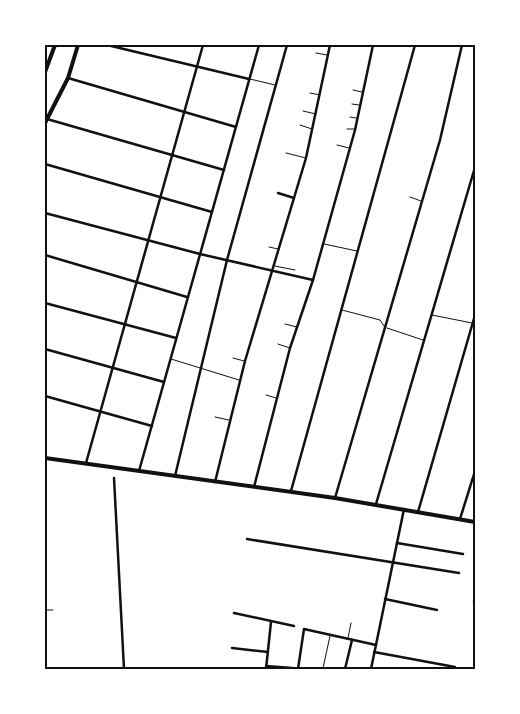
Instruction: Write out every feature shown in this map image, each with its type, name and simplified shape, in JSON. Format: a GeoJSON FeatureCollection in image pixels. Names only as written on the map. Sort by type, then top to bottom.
{"type":"FeatureCollection","features":[{"type":"Feature","properties":{"kind":"street"},"geometry":{"type":"LineString","coordinates":[[45,72],[55,45]]}},
{"type":"Feature","properties":{"kind":"street"},"geometry":{"type":"LineString","coordinates":[[78,45],[68,78],[46,121],[172,154],[224,170]]}},
{"type":"Feature","properties":{"kind":"street"},"geometry":{"type":"LineString","coordinates":[[107,45],[249,79]]}},
{"type":"Feature","properties":{"kind":"street"},"geometry":{"type":"LineString","coordinates":[[86,463],[203,45]]}},
{"type":"Feature","properties":{"kind":"street"},"geometry":{"type":"LineString","coordinates":[[139,471],[259,45]]}},
{"type":"Feature","properties":{"kind":"street"},"geometry":{"type":"LineString","coordinates":[[176,476],[227,260],[287,45]]}},
{"type":"Feature","properties":{"kind":"street"},"geometry":{"type":"LineString","coordinates":[[215,482],[245,361],[306,158],[321,95],[330,45]]}},
{"type":"Feature","properties":{"kind":"street"},"geometry":{"type":"LineString","coordinates":[[254,487],[290,348],[312,280],[355,130],[373,45]]}},
{"type":"Feature","properties":{"kind":"street"},"geometry":{"type":"LineString","coordinates":[[291,491],[415,45]]}},
{"type":"Feature","properties":{"kind":"street"},"geometry":{"type":"LineString","coordinates":[[335,498],[440,140],[462,45]]}},
{"type":"Feature","properties":{"kind":"street"},"geometry":{"type":"LineString","coordinates":[[68,78],[236,127]]}},
{"type":"Feature","properties":{"kind":"street"},"geometry":{"type":"LineString","coordinates":[[45,164],[212,212]]}},
{"type":"Feature","properties":{"kind":"street"},"geometry":{"type":"LineString","coordinates":[[376,504],[475,167]]}},
{"type":"Feature","properties":{"kind":"street"},"geometry":{"type":"LineString","coordinates":[[278,193],[294,198]]}},
{"type":"Feature","properties":{"kind":"street"},"geometry":{"type":"LineString","coordinates":[[45,213],[200,254],[312,280]]}},
{"type":"Feature","properties":{"kind":"street"},"geometry":{"type":"LineString","coordinates":[[45,255],[188,297]]}},
{"type":"Feature","properties":{"kind":"street"},"geometry":{"type":"LineString","coordinates":[[45,303],[176,338]]}},
{"type":"Feature","properties":{"kind":"street"},"geometry":{"type":"LineString","coordinates":[[418,512],[475,315]]}},
{"type":"Feature","properties":{"kind":"street"},"geometry":{"type":"LineString","coordinates":[[45,349],[164,382]]}},
{"type":"Feature","properties":{"kind":"street"},"geometry":{"type":"LineString","coordinates":[[45,396],[152,426]]}},
{"type":"Feature","properties":{"kind":"street"},"geometry":{"type":"LineString","coordinates":[[45,458],[291,491],[475,522]]}},
{"type":"Feature","properties":{"kind":"street"},"geometry":{"type":"LineString","coordinates":[[460,519],[475,471]]}},
{"type":"Feature","properties":{"kind":"street"},"geometry":{"type":"LineString","coordinates":[[114,478],[124,669]]}},
{"type":"Feature","properties":{"kind":"street"},"geometry":{"type":"LineString","coordinates":[[371,669],[404,509]]}},
{"type":"Feature","properties":{"kind":"street"},"geometry":{"type":"LineString","coordinates":[[247,539],[459,573]]}},
{"type":"Feature","properties":{"kind":"street"},"geometry":{"type":"LineString","coordinates":[[397,542],[463,554]]}},
{"type":"Feature","properties":{"kind":"street"},"geometry":{"type":"LineString","coordinates":[[474,602],[475,596]]}},
{"type":"Feature","properties":{"kind":"street"},"geometry":{"type":"LineString","coordinates":[[385,599],[437,610]]}},
{"type":"Feature","properties":{"kind":"street"},"geometry":{"type":"LineString","coordinates":[[234,613],[294,626]]}},
{"type":"Feature","properties":{"kind":"street"},"geometry":{"type":"LineString","coordinates":[[271,622],[266,668],[292,668]]}},
{"type":"Feature","properties":{"kind":"street"},"geometry":{"type":"LineString","coordinates":[[298,669],[304,629],[376,645]]}},
{"type":"Feature","properties":{"kind":"street"},"geometry":{"type":"LineString","coordinates":[[345,669],[352,640]]}},
{"type":"Feature","properties":{"kind":"street"},"geometry":{"type":"LineString","coordinates":[[232,648],[268,652]]}},
{"type":"Feature","properties":{"kind":"street"},"geometry":{"type":"LineString","coordinates":[[374,652],[455,667]]}},
{"type":"Feature","properties":{"kind":"lane"},"geometry":{"type":"LineString","coordinates":[[316,53],[328,56]]}},
{"type":"Feature","properties":{"kind":"lane"},"geometry":{"type":"LineString","coordinates":[[249,79],[276,85]]}},
{"type":"Feature","properties":{"kind":"lane"},"geometry":{"type":"LineString","coordinates":[[353,90],[363,92]]}},
{"type":"Feature","properties":{"kind":"lane"},"geometry":{"type":"LineString","coordinates":[[310,93],[321,95]]}},
{"type":"Feature","properties":{"kind":"lane"},"geometry":{"type":"LineString","coordinates":[[352,104],[359,105]]}},
{"type":"Feature","properties":{"kind":"lane"},"geometry":{"type":"LineString","coordinates":[[303,110],[316,114]]}},
{"type":"Feature","properties":{"kind":"lane"},"geometry":{"type":"LineString","coordinates":[[350,117],[357,118]]}},
{"type":"Feature","properties":{"kind":"lane"},"geometry":{"type":"LineString","coordinates":[[300,125],[313,129]]}},
{"type":"Feature","properties":{"kind":"lane"},"geometry":{"type":"LineString","coordinates":[[347,129],[355,130]]}},
{"type":"Feature","properties":{"kind":"lane"},"geometry":{"type":"LineString","coordinates":[[337,145],[350,148]]}},
{"type":"Feature","properties":{"kind":"lane"},"geometry":{"type":"LineString","coordinates":[[286,153],[306,158]]}},
{"type":"Feature","properties":{"kind":"lane"},"geometry":{"type":"LineString","coordinates":[[410,196],[422,202]]}},
{"type":"Feature","properties":{"kind":"lane"},"geometry":{"type":"LineString","coordinates":[[322,243],[357,252]]}},
{"type":"Feature","properties":{"kind":"lane"},"geometry":{"type":"LineString","coordinates":[[269,247],[278,249]]}},
{"type":"Feature","properties":{"kind":"lane"},"geometry":{"type":"LineString","coordinates":[[274,266],[295,270]]}},
{"type":"Feature","properties":{"kind":"lane"},"geometry":{"type":"LineString","coordinates":[[341,310],[380,320],[385,328],[423,340]]}},
{"type":"Feature","properties":{"kind":"lane"},"geometry":{"type":"LineString","coordinates":[[432,315],[473,323]]}},
{"type":"Feature","properties":{"kind":"lane"},"geometry":{"type":"LineString","coordinates":[[285,324],[297,327]]}},
{"type":"Feature","properties":{"kind":"lane"},"geometry":{"type":"LineString","coordinates":[[278,344],[290,348]]}},
{"type":"Feature","properties":{"kind":"lane"},"geometry":{"type":"LineString","coordinates":[[232,358],[245,361]]}},
{"type":"Feature","properties":{"kind":"lane"},"geometry":{"type":"LineString","coordinates":[[171,359],[240,381]]}},
{"type":"Feature","properties":{"kind":"lane"},"geometry":{"type":"LineString","coordinates":[[266,394],[277,398]]}},
{"type":"Feature","properties":{"kind":"lane"},"geometry":{"type":"LineString","coordinates":[[215,417],[229,420]]}},
{"type":"Feature","properties":{"kind":"lane"},"geometry":{"type":"LineString","coordinates":[[45,610],[53,610]]}},
{"type":"Feature","properties":{"kind":"lane"},"geometry":{"type":"LineString","coordinates":[[348,639],[351,623]]}},
{"type":"Feature","properties":{"kind":"lane"},"geometry":{"type":"LineString","coordinates":[[323,668],[330,635]]}}]}
